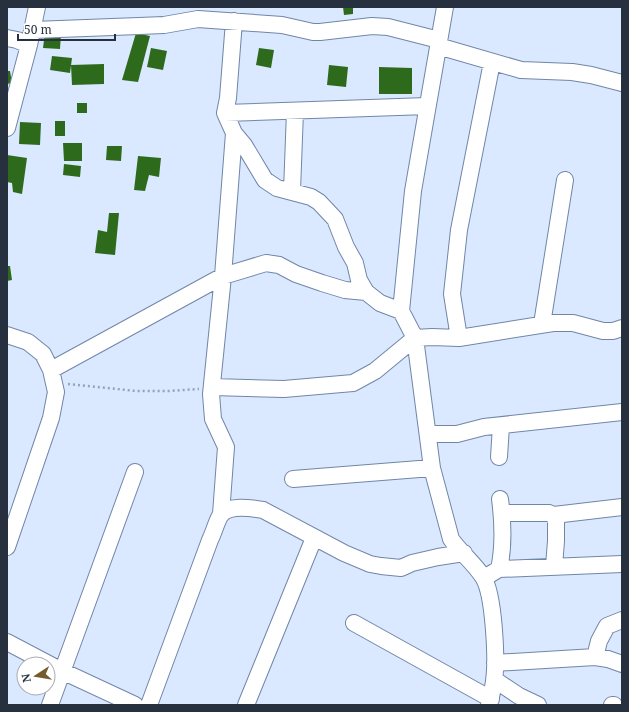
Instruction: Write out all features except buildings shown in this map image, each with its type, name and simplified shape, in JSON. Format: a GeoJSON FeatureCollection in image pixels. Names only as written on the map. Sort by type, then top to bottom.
{"type":"FeatureCollection","features":[{"type":"Feature","properties":{"kind":"street"},"geometry":{"type":"LineString","coordinates":[[7,128],[31,37],[37,7]]}},
{"type":"Feature","properties":{"kind":"street"},"geometry":{"type":"LineString","coordinates":[[354,623],[490,702],[494,680],[495,640],[490,600],[484,578],[464,553],[455,546],[451,539],[432,468],[415,338],[401,311],[413,190],[445,7]]}},
{"type":"Feature","properties":{"kind":"street"},"geometry":{"type":"LineString","coordinates":[[7,38],[164,24],[198,19],[282,24],[312,32],[372,26],[388,27],[492,62],[521,70],[572,72],[622,83]]}},
{"type":"Feature","properties":{"kind":"street"},"geometry":{"type":"LineString","coordinates":[[234,21],[228,98],[225,113],[234,133],[244,144],[265,180],[277,188],[312,197],[319,202],[335,219],[346,247],[355,263],[359,280],[366,292],[380,303],[401,311]]}},
{"type":"Feature","properties":{"kind":"street"},"geometry":{"type":"LineString","coordinates":[[459,338],[452,294],[459,230],[492,62]]}},
{"type":"Feature","properties":{"kind":"street"},"geometry":{"type":"LineString","coordinates":[[225,113],[427,106]]}},
{"type":"Feature","properties":{"kind":"street"},"geometry":{"type":"LineString","coordinates":[[292,191],[295,111]]}},
{"type":"Feature","properties":{"kind":"street"},"geometry":{"type":"LineString","coordinates":[[149,705],[221,514],[226,446],[214,419],[212,387],[223,276],[234,133]]}},
{"type":"Feature","properties":{"kind":"street"},"geometry":{"type":"LineString","coordinates":[[542,324],[565,180]]}},
{"type":"Feature","properties":{"kind":"street"},"geometry":{"type":"LineString","coordinates":[[53,376],[223,276],[266,264],[279,265],[296,274],[322,284],[344,290],[366,292]]}},
{"type":"Feature","properties":{"kind":"street"},"geometry":{"type":"LineString","coordinates":[[212,387],[284,389],[353,383],[375,371],[415,338],[459,338],[553,323],[573,323],[603,331],[613,331],[622,328]]}},
{"type":"Feature","properties":{"kind":"street"},"geometry":{"type":"LineString","coordinates":[[7,336],[28,342],[43,354],[53,376],[56,392],[51,418],[7,547]]}},
{"type":"Feature","properties":{"kind":"street"},"geometry":{"type":"LineString","coordinates":[[428,434],[457,434],[484,427],[622,412]]}},
{"type":"Feature","properties":{"kind":"street"},"geometry":{"type":"LineString","coordinates":[[499,457],[501,426]]}},
{"type":"Feature","properties":{"kind":"street"},"geometry":{"type":"LineString","coordinates":[[293,479],[432,468]]}},
{"type":"Feature","properties":{"kind":"street"},"geometry":{"type":"LineString","coordinates":[[50,705],[135,472]]}},
{"type":"Feature","properties":{"kind":"street"},"geometry":{"type":"LineString","coordinates":[[499,569],[503,552],[501,506],[554,515],[622,507]]}},
{"type":"Feature","properties":{"kind":"street"},"geometry":{"type":"LineString","coordinates":[[221,514],[233,508],[263,510],[344,553],[370,564],[391,568],[401,568],[412,563],[464,553]]}},
{"type":"Feature","properties":{"kind":"street"},"geometry":{"type":"LineString","coordinates":[[554,515],[556,517],[554,566]]}},
{"type":"Feature","properties":{"kind":"street"},"geometry":{"type":"LineString","coordinates":[[246,705],[314,538]]}},
{"type":"Feature","properties":{"kind":"street"},"geometry":{"type":"LineString","coordinates":[[484,578],[499,569],[622,564]]}},
{"type":"Feature","properties":{"kind":"street"},"geometry":{"type":"LineString","coordinates":[[595,657],[599,641],[607,626],[622,620]]}},
{"type":"Feature","properties":{"kind":"street"},"geometry":{"type":"LineString","coordinates":[[7,642],[62,671],[135,705]]}},
{"type":"Feature","properties":{"kind":"street"},"geometry":{"type":"LineString","coordinates":[[495,663],[595,657],[608,659],[622,664]]}},
{"type":"Feature","properties":{"kind":"street"},"geometry":{"type":"LineString","coordinates":[[494,680],[519,696],[538,705]]}},
{"type":"Feature","properties":{"kind":"path"},"geometry":{"type":"LineString","coordinates":[[53,376],[136,391],[168,391],[212,387]]}}]}
